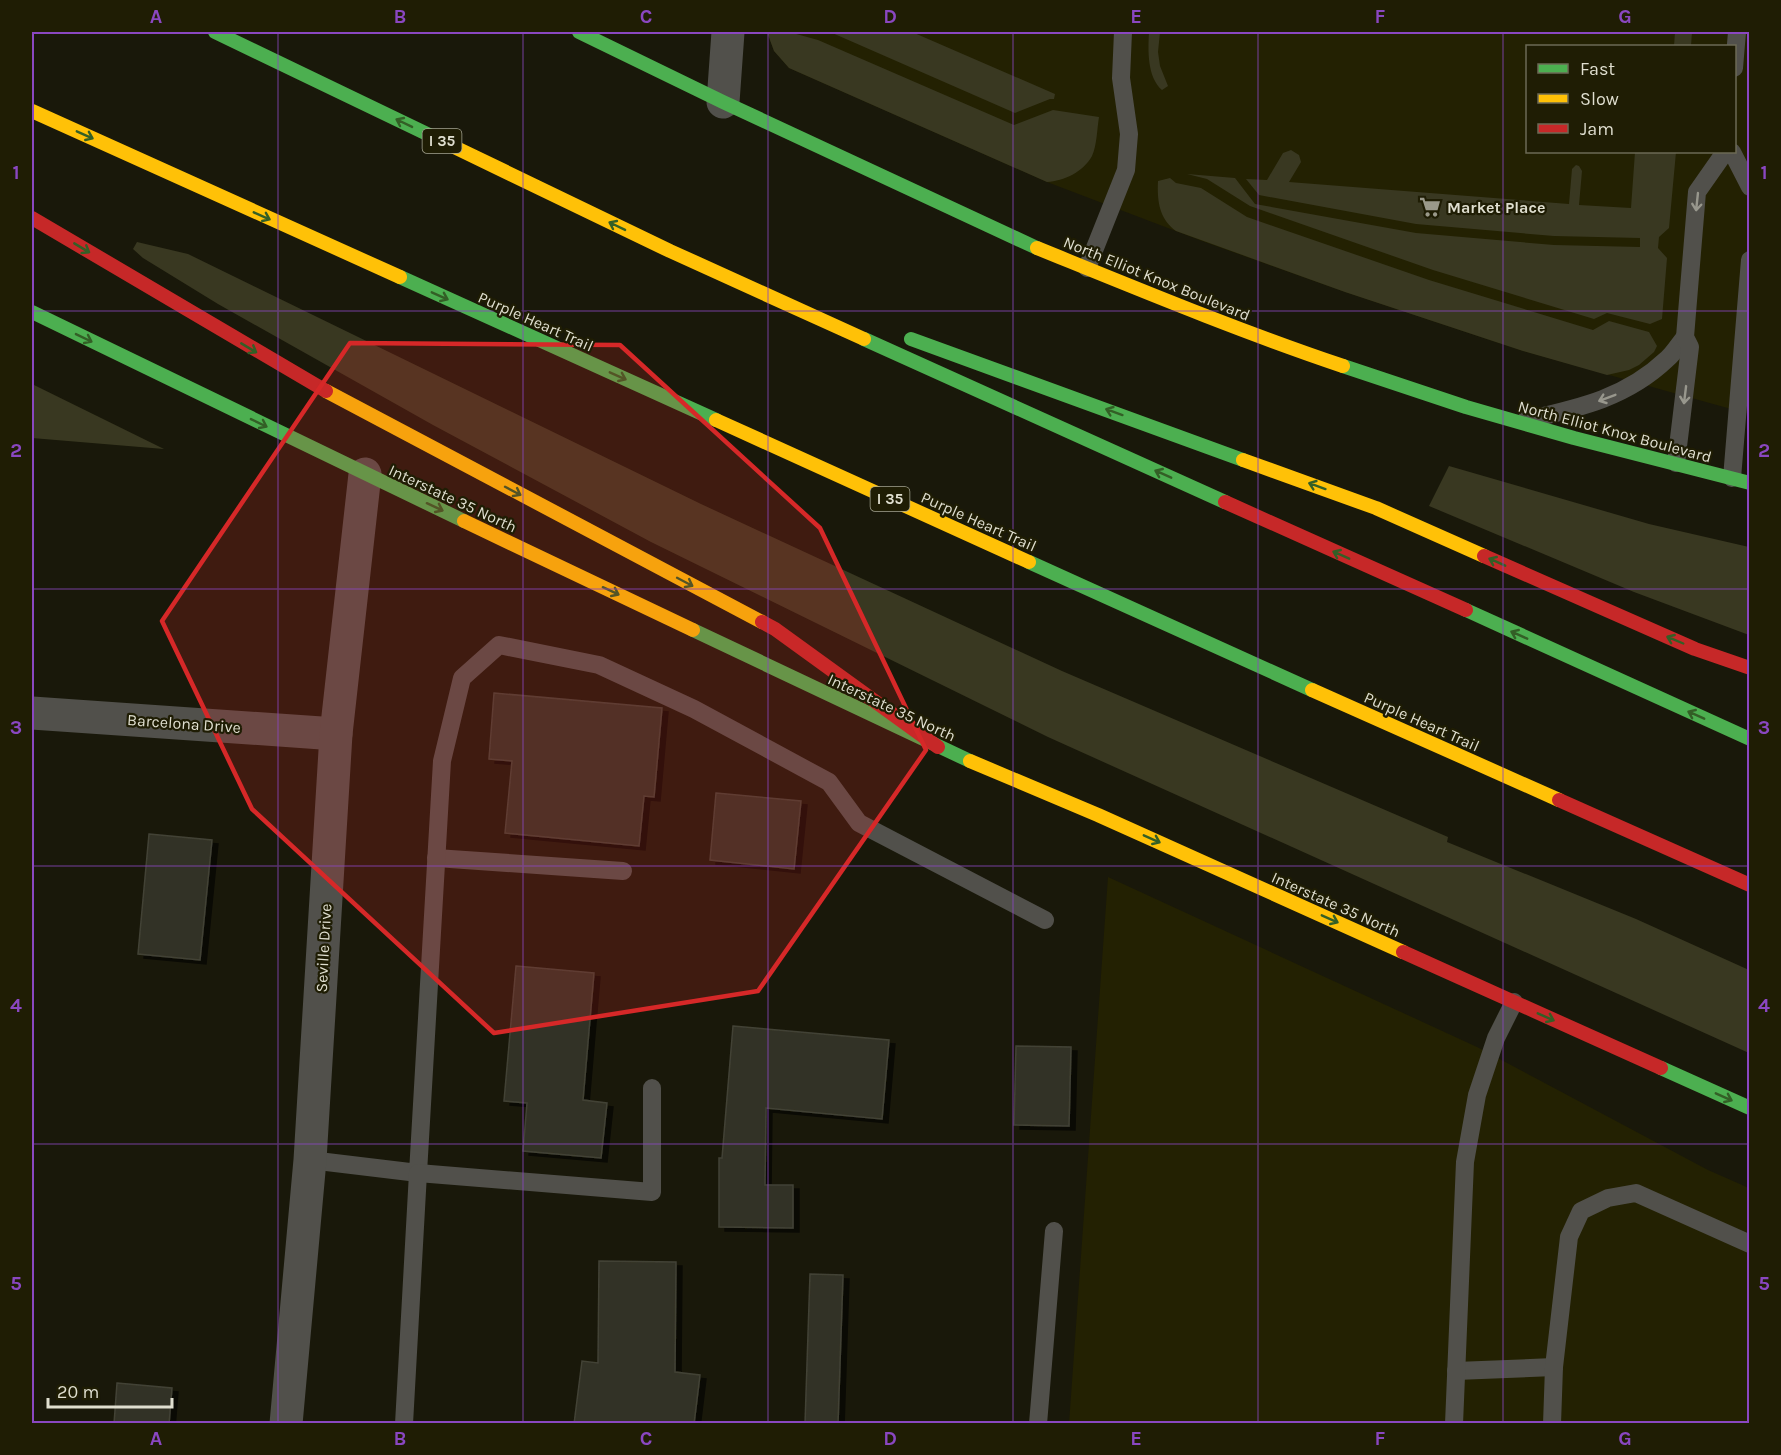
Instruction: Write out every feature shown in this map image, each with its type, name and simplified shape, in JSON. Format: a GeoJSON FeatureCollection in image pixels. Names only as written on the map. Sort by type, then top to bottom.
{"type":"FeatureCollection","features":[{"type":"Feature","properties":{"kind":"main road","name":"I 35"},"geometry":{"type":"LineString","coordinates":[[215,32],[670,251],[1749,739]]}},
{"type":"Feature","properties":{"kind":"main road","name":"North Elliot Knox Boulevard"},"geometry":{"type":"LineString","coordinates":[[579,32],[1011,237],[1164,300],[1298,351],[1516,422],[1741,481]]}},
{"type":"Feature","properties":{"kind":"main road","name":"Purple Heart Trail"},"geometry":{"type":"LineString","coordinates":[[32,111],[1376,719],[1749,885]]}},
{"type":"Feature","properties":{"kind":"main road"},"geometry":{"type":"LineString","coordinates":[[32,218],[310,384],[775,629],[938,747]]}},
{"type":"Feature","properties":{"kind":"main road"},"geometry":{"type":"LineString","coordinates":[[670,251],[838,312]]}},
{"type":"Feature","properties":{"kind":"main road","name":"Interstate 35 North"},"geometry":{"type":"LineString","coordinates":[[32,312],[364,474],[938,747],[1098,815],[1749,1108]]}},
{"type":"Feature","properties":{"kind":"main road"},"geometry":{"type":"LineString","coordinates":[[894,333],[1376,508],[1695,649],[1749,668]]}},
{"type":"Feature","properties":{"kind":"street"},"geometry":{"type":"LineString","coordinates":[[723,102],[728,32]]}},
{"type":"Feature","properties":{"kind":"street","name":"Seville Drive"},"geometry":{"type":"LineString","coordinates":[[286,1424],[310,1160],[336,734],[364,474]]}},
{"type":"Feature","properties":{"kind":"street","name":"Barcelona Drive"},"geometry":{"type":"LineString","coordinates":[[32,712],[336,734]]}},
{"type":"Feature","properties":{"kind":"lane"},"geometry":{"type":"LineString","coordinates":[[1087,268],[1126,170],[1129,134],[1121,78],[1123,32]]}},
{"type":"Feature","properties":{"kind":"lane"},"geometry":{"type":"LineString","coordinates":[[1676,464],[1690,347],[1685,337],[1697,192],[1724,153]]}},
{"type":"Feature","properties":{"kind":"lane"},"geometry":{"type":"LineString","coordinates":[[1732,153],[1749,187]]}},
{"type":"Feature","properties":{"kind":"lane"},"geometry":{"type":"LineString","coordinates":[[1741,481],[1749,260]]}},
{"type":"Feature","properties":{"kind":"lane"},"geometry":{"type":"LineString","coordinates":[[1516,422],[1572,409],[1618,394],[1668,358],[1685,337]]}},
{"type":"Feature","properties":{"kind":"lane"},"geometry":{"type":"LineString","coordinates":[[404,1424],[442,761],[462,678],[499,645],[599,665],[694,709],[829,782],[859,822],[1045,920]]}},
{"type":"Feature","properties":{"kind":"lane"},"geometry":{"type":"LineString","coordinates":[[436,858],[623,871]]}},
{"type":"Feature","properties":{"kind":"lane"},"geometry":{"type":"LineString","coordinates":[[1454,1424],[1465,1162],[1477,1095],[1496,1038],[1514,1002]]}},
{"type":"Feature","properties":{"kind":"lane"},"geometry":{"type":"LineString","coordinates":[[310,1160],[418,1173],[652,1192],[652,1088]]}},
{"type":"Feature","properties":{"kind":"lane"},"geometry":{"type":"LineString","coordinates":[[1552,1424],[1554,1367],[1569,1237],[1581,1211],[1608,1198],[1636,1193],[1749,1245]]}},
{"type":"Feature","properties":{"kind":"lane"},"geometry":{"type":"LineString","coordinates":[[1038,1424],[1054,1231]]}},
{"type":"Feature","properties":{"kind":"lane"},"geometry":{"type":"LineString","coordinates":[[1456,1371],[1554,1367]]}},
{"type":"Feature","properties":{"kind":"highlighted area"},"geometry":{"type":"Polygon","coordinates":[[[350,343],[620,345],[820,528],[926,750],[758,991],[494,1033],[252,809],[162,621],[350,343]]]}},
{"type":"Feature","properties":{"kind":"shaded area","name":"Market Place"},"geometry":{"type":"Polygon","coordinates":[[[767,32],[1749,32],[1749,414],[1523,351],[1345,292],[1202,241],[1047,182],[789,68],[774,51],[767,32]]]}},
{"type":"Feature","properties":{"kind":"shaded area"},"geometry":{"type":"Polygon","coordinates":[[[767,32],[789,32],[818,40],[1014,125],[1053,110],[1099,117],[1094,152],[1084,167],[1078,171],[1066,178],[1047,182],[789,68],[774,51],[767,32]]]}},
{"type":"Feature","properties":{"kind":"shaded area"},"geometry":{"type":"Polygon","coordinates":[[[830,32],[912,32],[1055,94],[1054,99],[1015,113],[830,32]]]}},
{"type":"Feature","properties":{"kind":"shaded area"},"geometry":{"type":"Polygon","coordinates":[[[1149,32],[1160,32],[1158,52],[1160,66],[1168,86],[1162,90],[1157,85],[1151,71],[1149,32]]]}},
{"type":"Feature","properties":{"kind":"shaded area"},"geometry":{"type":"Polygon","coordinates":[[[1675,32],[1692,32],[1691,45],[1674,45],[1675,32]]]}},
{"type":"Feature","properties":{"kind":"shaded area"},"geometry":{"type":"Polygon","coordinates":[[[1291,150],[1299,155],[1301,162],[1289,182],[1569,204],[1572,169],[1576,165],[1582,171],[1579,205],[1631,208],[1635,153],[1676,153],[1669,228],[1659,237],[1658,248],[1667,258],[1662,319],[1650,324],[1607,313],[1594,319],[1433,270],[1250,206],[1207,179],[1187,174],[1235,178],[1255,204],[1416,233],[1554,245],[1640,247],[1640,238],[1554,236],[1416,224],[1259,195],[1246,179],[1267,180],[1283,153],[1291,150]]]}},
{"type":"Feature","properties":{"kind":"shaded area"},"geometry":{"type":"Polygon","coordinates":[[[1170,178],[1176,183],[1201,188],[1247,217],[1429,280],[1593,330],[1609,321],[1649,332],[1657,346],[1654,352],[1639,365],[1607,375],[1523,351],[1345,292],[1176,231],[1166,221],[1160,209],[1158,195],[1158,181],[1170,178]]]}},
{"type":"Feature","properties":{"kind":"shaded area"},"geometry":{"type":"Polygon","coordinates":[[[137,242],[188,254],[701,504],[1062,671],[1448,837],[1447,842],[1636,919],[1749,970],[1749,1053],[1048,737],[651,542],[433,425],[218,304],[143,258],[133,249],[137,242]]]}},
{"type":"Feature","properties":{"kind":"shaded area"},"geometry":{"type":"Polygon","coordinates":[[[32,384],[164,449],[32,438],[32,384]]]}},
{"type":"Feature","properties":{"kind":"shaded area"},"geometry":{"type":"Polygon","coordinates":[[[1449,466],[1649,524],[1749,547],[1749,635],[1634,592],[1429,506],[1449,466]]]}},
{"type":"Feature","properties":{"kind":"shaded area"},"geometry":{"type":"Polygon","coordinates":[[[1108,877],[1477,1047],[1708,1170],[1749,1188],[1749,1423],[1069,1424],[1108,877]]]}},
{"type":"Feature","properties":{"kind":"building"},"geometry":{"type":"Polygon","coordinates":[[[494,693],[662,708],[654,797],[644,796],[639,846],[505,833],[512,761],[489,759],[494,693]]]}},
{"type":"Feature","properties":{"kind":"building"},"geometry":{"type":"Polygon","coordinates":[[[716,793],[801,801],[794,869],[710,860],[716,793]]]}},
{"type":"Feature","properties":{"kind":"building"},"geometry":{"type":"Polygon","coordinates":[[[149,834],[212,840],[200,960],[138,954],[149,834]]]}},
{"type":"Feature","properties":{"kind":"building"},"geometry":{"type":"Polygon","coordinates":[[[516,966],[594,973],[583,1100],[607,1103],[601,1158],[523,1151],[527,1103],[504,1101],[516,966]]]}},
{"type":"Feature","properties":{"kind":"building"},"geometry":{"type":"Polygon","coordinates":[[[733,1026],[889,1040],[882,1119],[766,1108],[765,1185],[793,1185],[793,1228],[719,1227],[719,1158],[722,1158],[733,1026]]]}},
{"type":"Feature","properties":{"kind":"building"},"geometry":{"type":"Polygon","coordinates":[[[1016,1046],[1071,1047],[1069,1126],[1014,1125],[1016,1046]]]}},
{"type":"Feature","properties":{"kind":"building"},"geometry":{"type":"Polygon","coordinates":[[[599,1261],[676,1262],[675,1372],[700,1375],[694,1424],[574,1424],[582,1361],[598,1363],[599,1261]]]}},
{"type":"Feature","properties":{"kind":"building"},"geometry":{"type":"Polygon","coordinates":[[[810,1274],[843,1275],[838,1424],[805,1424],[810,1274]]]}},
{"type":"Feature","properties":{"kind":"building"},"geometry":{"type":"Polygon","coordinates":[[[117,1383],[172,1388],[169,1424],[114,1424],[117,1383]]]}},
{"type":"Feature","properties":{"kind":"traffic: fast"},"geometry":{"type":"LineString","coordinates":[[215,32],[448,144]]}},
{"type":"Feature","properties":{"kind":"traffic: fast"},"geometry":{"type":"LineString","coordinates":[[579,32],[723,102],[1037,248]]}},
{"type":"Feature","properties":{"kind":"traffic: fast"},"geometry":{"type":"LineString","coordinates":[[400,277],[716,420]]}},
{"type":"Feature","properties":{"kind":"traffic: fast"},"geometry":{"type":"LineString","coordinates":[[32,312],[464,521]]}},
{"type":"Feature","properties":{"kind":"traffic: fast"},"geometry":{"type":"LineString","coordinates":[[864,339],[1225,502]]}},
{"type":"Feature","properties":{"kind":"traffic: fast"},"geometry":{"type":"LineString","coordinates":[[911,339],[1243,460]]}},
{"type":"Feature","properties":{"kind":"traffic: fast"},"geometry":{"type":"LineString","coordinates":[[1343,366],[1466,407],[1574,438],[1750,483]]}},
{"type":"Feature","properties":{"kind":"traffic: fast"},"geometry":{"type":"LineString","coordinates":[[1029,562],[1312,690]]}},
{"type":"Feature","properties":{"kind":"traffic: fast"},"geometry":{"type":"LineString","coordinates":[[1466,610],[1750,739]]}},
{"type":"Feature","properties":{"kind":"traffic: fast"},"geometry":{"type":"LineString","coordinates":[[693,630],[970,761]]}},
{"type":"Feature","properties":{"kind":"traffic: fast"},"geometry":{"type":"LineString","coordinates":[[1661,1068],[1750,1108]]}},
{"type":"Feature","properties":{"kind":"traffic: slow"},"geometry":{"type":"LineString","coordinates":[[32,111],[400,277]]}},
{"type":"Feature","properties":{"kind":"traffic: slow"},"geometry":{"type":"LineString","coordinates":[[448,144],[670,251],[864,339]]}},
{"type":"Feature","properties":{"kind":"traffic: slow"},"geometry":{"type":"LineString","coordinates":[[1037,248],[1227,324],[1343,366]]}},
{"type":"Feature","properties":{"kind":"traffic: slow"},"geometry":{"type":"LineString","coordinates":[[326,391],[762,622]]}},
{"type":"Feature","properties":{"kind":"traffic: slow"},"geometry":{"type":"LineString","coordinates":[[716,420],[1029,562]]}},
{"type":"Feature","properties":{"kind":"traffic: slow"},"geometry":{"type":"LineString","coordinates":[[1243,460],[1376,508],[1484,556]]}},
{"type":"Feature","properties":{"kind":"traffic: slow"},"geometry":{"type":"LineString","coordinates":[[464,521],[693,630]]}},
{"type":"Feature","properties":{"kind":"traffic: slow"},"geometry":{"type":"LineString","coordinates":[[1312,690],[1559,800]]}},
{"type":"Feature","properties":{"kind":"traffic: slow"},"geometry":{"type":"LineString","coordinates":[[970,761],[1098,815],[1403,952]]}},
{"type":"Feature","properties":{"kind":"traffic: jam"},"geometry":{"type":"LineString","coordinates":[[32,218],[326,391]]}},
{"type":"Feature","properties":{"kind":"traffic: jam"},"geometry":{"type":"LineString","coordinates":[[1225,502],[1466,610]]}},
{"type":"Feature","properties":{"kind":"traffic: jam"},"geometry":{"type":"LineString","coordinates":[[1484,556],[1695,649],[1750,668]]}},
{"type":"Feature","properties":{"kind":"traffic: jam"},"geometry":{"type":"LineString","coordinates":[[762,622],[775,629],[938,747]]}},
{"type":"Feature","properties":{"kind":"traffic: jam"},"geometry":{"type":"LineString","coordinates":[[1559,800],[1750,885]]}},
{"type":"Feature","properties":{"kind":"traffic: jam"},"geometry":{"type":"LineString","coordinates":[[1403,952],[1661,1068]]}},
{"type":"Feature","properties":{"kind":"place","name":"Market Place"},"geometry":{"type":"Point","coordinates":[1430,207]}}]}
